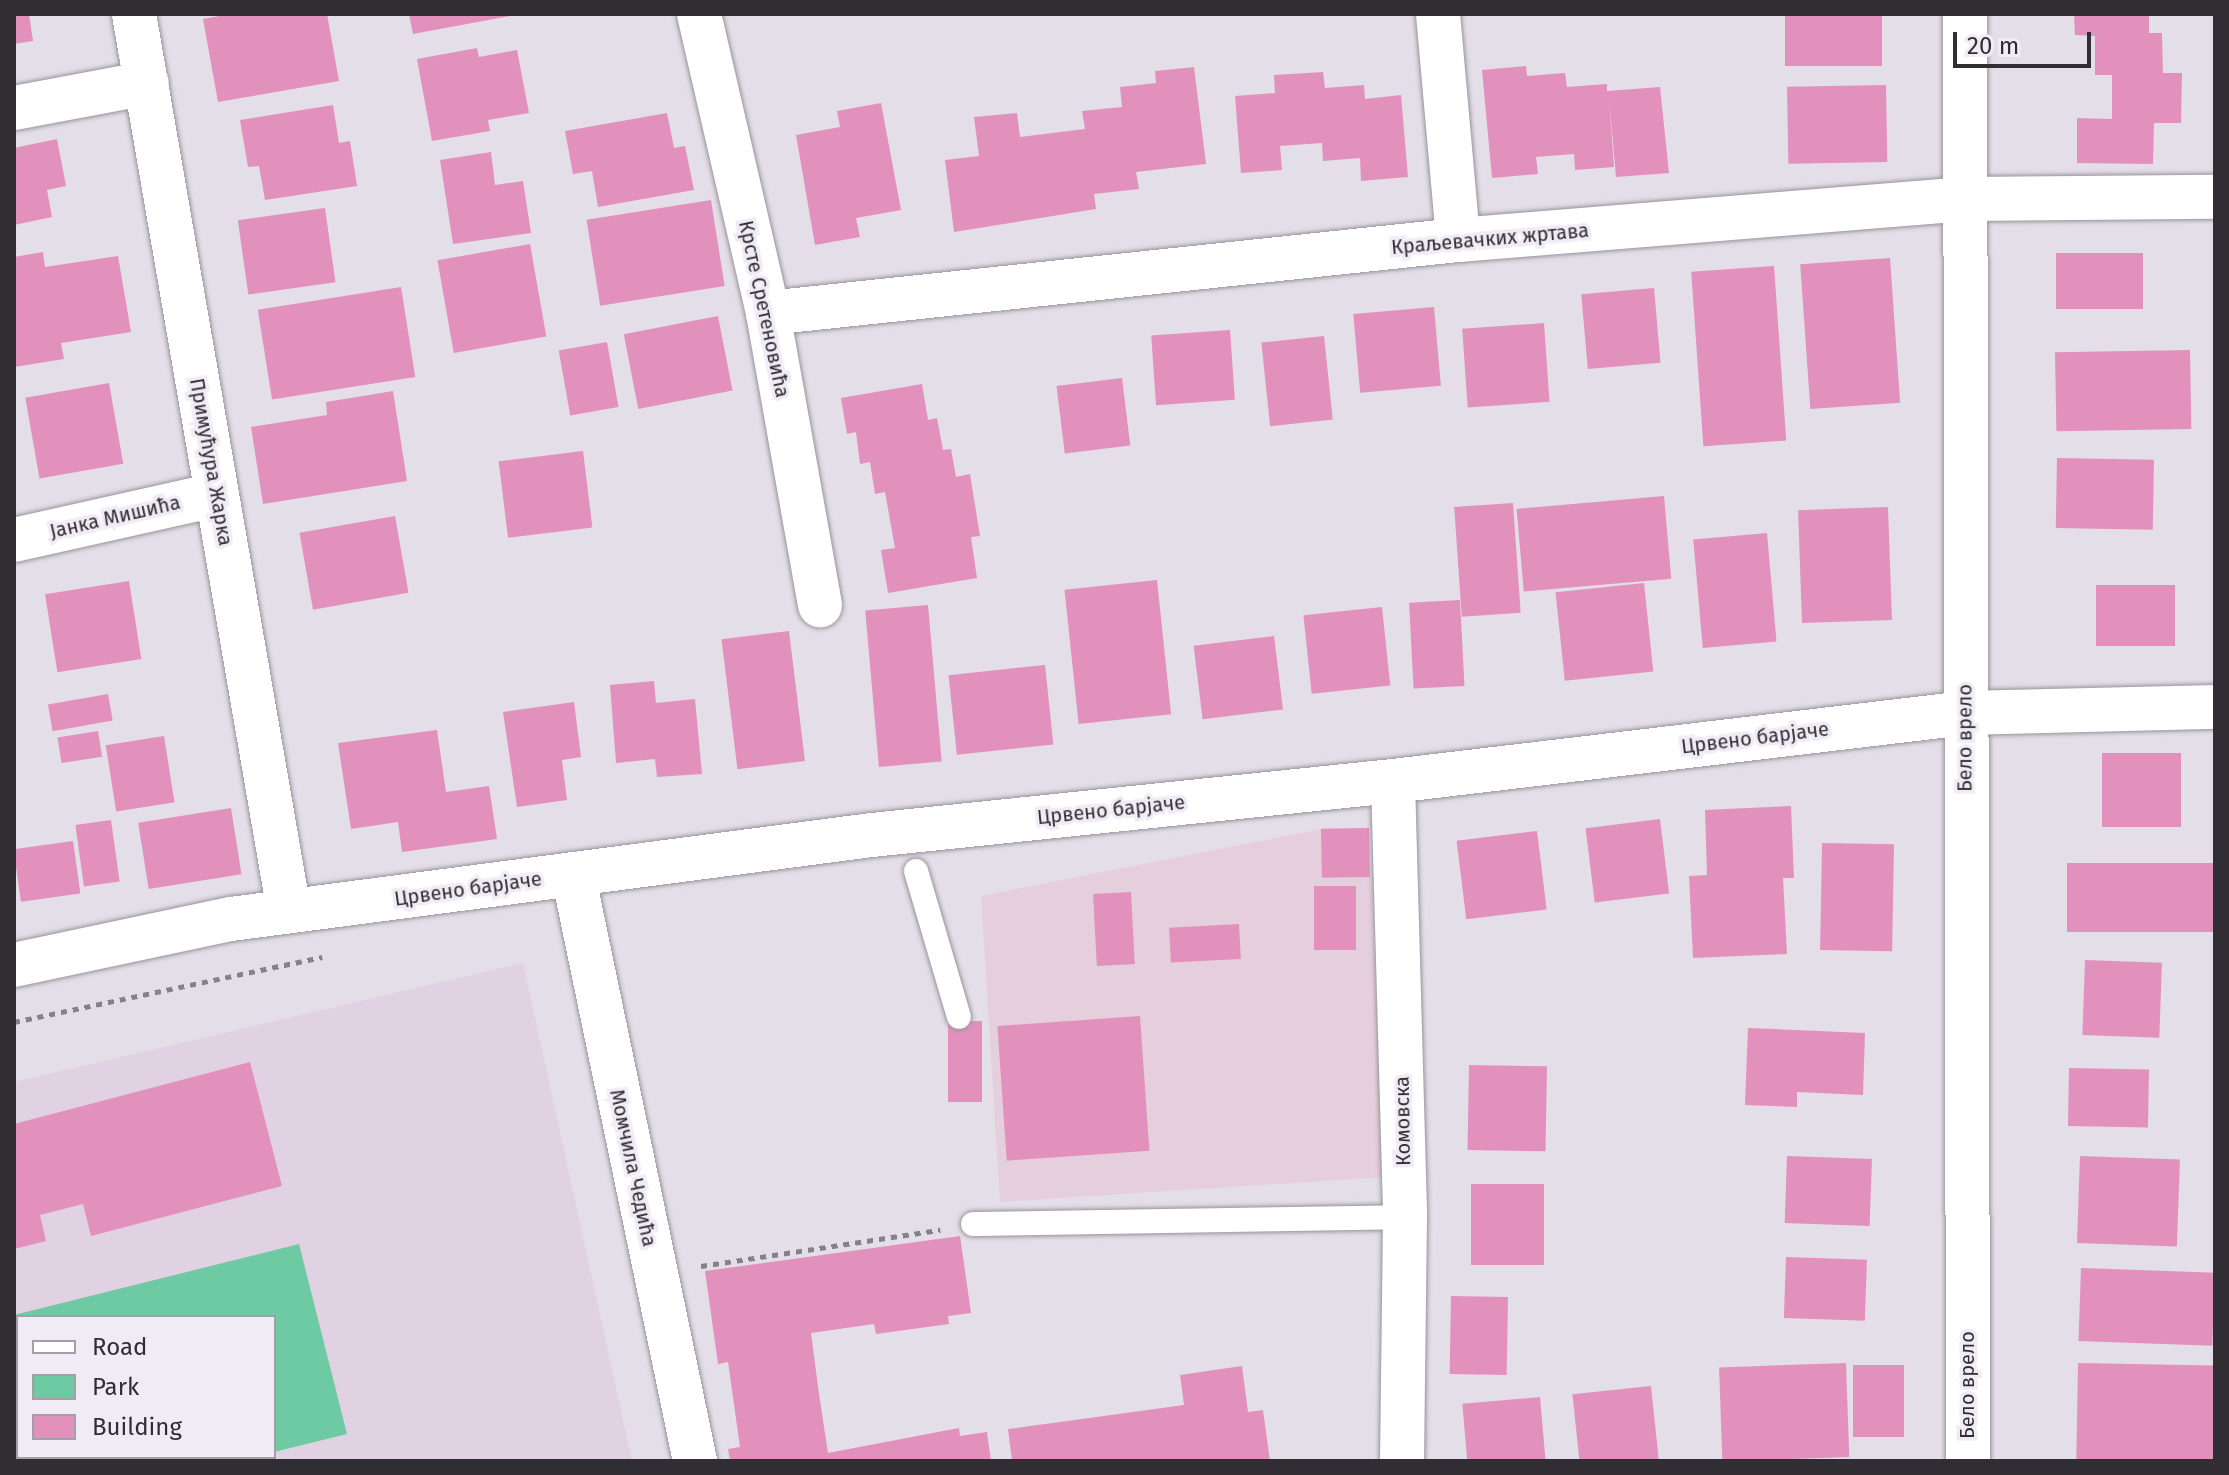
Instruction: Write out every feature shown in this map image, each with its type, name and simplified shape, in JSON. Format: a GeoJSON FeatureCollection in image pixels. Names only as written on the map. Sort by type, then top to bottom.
{"type":"FeatureCollection","features":[{"type":"Feature","properties":{"kind":"street","name":"Примућура Жарка"},"geometry":{"type":"LineString","coordinates":[[134,14],[289,911]]}},
{"type":"Feature","properties":{"kind":"street","name":"Крсте Сретеновића"},"geometry":{"type":"LineString","coordinates":[[699,14],[768,313],[820,605]]}},
{"type":"Feature","properties":{"kind":"street"},"geometry":{"type":"LineString","coordinates":[[1438,14],[1458,240]]}},
{"type":"Feature","properties":{"kind":"street","name":"Бело врело"},"geometry":{"type":"LineString","coordinates":[[1965,14],[1968,1461]]}},
{"type":"Feature","properties":{"kind":"street"},"geometry":{"type":"LineString","coordinates":[[14,108],[147,83]]}},
{"type":"Feature","properties":{"kind":"street","name":"Краљевачких жртава"},"geometry":{"type":"LineString","coordinates":[[768,313],[1458,240],[1965,199],[2215,197]]}},
{"type":"Feature","properties":{"kind":"street","name":"Јанка Мишића"},"geometry":{"type":"LineString","coordinates":[[14,540],[216,495]]}},
{"type":"Feature","properties":{"kind":"street","name":"Црвено барјаче"},"geometry":{"type":"LineString","coordinates":[[14,965],[141,935],[289,911],[914,830],[1393,781],[1966,713],[2215,707]]}},
{"type":"Feature","properties":{"kind":"street","name":"Комовска"},"geometry":{"type":"LineString","coordinates":[[1393,781],[1405,1217],[1402,1461]]}},
{"type":"Feature","properties":{"kind":"street","name":"Момчила Чедића"},"geometry":{"type":"LineString","coordinates":[[573,874],[695,1461]]}},
{"type":"Feature","properties":{"kind":"lane"},"geometry":{"type":"LineString","coordinates":[[916,871],[959,1017]]}},
{"type":"Feature","properties":{"kind":"lane"},"geometry":{"type":"LineString","coordinates":[[973,1224],[1405,1217]]}},
{"type":"Feature","properties":{"kind":"path"},"geometry":{"type":"LineString","coordinates":[[656,1273],[973,1224]]}},
{"type":"Feature","properties":{"kind":"shaded area"},"geometry":{"type":"Polygon","coordinates":[[[1369,828],[1384,1177],[1000,1202],[981,896],[1321,829],[1369,828]]]}},
{"type":"Feature","properties":{"kind":"shaded area"},"geometry":{"type":"Polygon","coordinates":[[[523,963],[632,1461],[14,1461],[14,1082],[523,963]]]}},
{"type":"Feature","properties":{"kind":"green space"},"geometry":{"type":"Polygon","coordinates":[[[299,1244],[347,1434],[276,1452],[276,1315],[16,1315],[16,1459],[134,1459],[14,1461],[14,1315],[299,1244]]]}},
{"type":"Feature","properties":{"kind":"building"},"geometry":{"type":"Polygon","coordinates":[[[14,14],[29,14],[33,41],[14,44],[14,14]]]}},
{"type":"Feature","properties":{"kind":"building"},"geometry":{"type":"Polygon","coordinates":[[[230,14],[327,14],[339,81],[218,102],[203,19],[230,14]]]}},
{"type":"Feature","properties":{"kind":"building"},"geometry":{"type":"Polygon","coordinates":[[[409,14],[509,14],[510,16],[413,34],[409,14]]]}},
{"type":"Feature","properties":{"kind":"building"},"geometry":{"type":"Polygon","coordinates":[[[1785,14],[1882,14],[1882,66],[1785,66],[1785,14]]]}},
{"type":"Feature","properties":{"kind":"building"},"geometry":{"type":"Polygon","coordinates":[[[2074,14],[2149,14],[2149,33],[2162,33],[2163,73],[2182,73],[2181,123],[2154,123],[2153,164],[2077,163],[2077,118],[2112,119],[2112,75],[2095,75],[2095,36],[2075,35],[2074,14]]]}},
{"type":"Feature","properties":{"kind":"building"},"geometry":{"type":"Polygon","coordinates":[[[477,48],[479,57],[517,50],[529,113],[488,120],[490,131],[432,141],[417,59],[477,48]]]}},
{"type":"Feature","properties":{"kind":"building"},"geometry":{"type":"Polygon","coordinates":[[[1526,66],[1527,76],[1565,73],[1567,87],[1607,84],[1607,91],[1660,87],[1669,173],[1616,177],[1609,97],[1614,167],[1575,170],[1574,154],[1536,157],[1538,174],[1492,178],[1482,70],[1526,66]]]}},
{"type":"Feature","properties":{"kind":"building"},"geometry":{"type":"Polygon","coordinates":[[[1194,67],[1206,164],[1136,172],[1139,189],[1094,194],[1096,209],[954,232],[945,160],[979,156],[974,117],[1017,113],[1020,137],[1085,129],[1082,111],[1122,107],[1120,87],[1156,83],[1155,71],[1194,67]]]}},
{"type":"Feature","properties":{"kind":"building"},"geometry":{"type":"Polygon","coordinates":[[[1323,72],[1325,88],[1364,85],[1365,99],[1401,95],[1408,177],[1361,181],[1360,158],[1323,161],[1322,143],[1280,146],[1282,170],[1241,173],[1235,96],[1275,93],[1274,75],[1323,72]]]}},
{"type":"Feature","properties":{"kind":"building"},"geometry":{"type":"Polygon","coordinates":[[[1886,85],[1887,162],[1788,164],[1787,87],[1886,85]]]}},
{"type":"Feature","properties":{"kind":"building"},"geometry":{"type":"Polygon","coordinates":[[[881,103],[901,210],[856,218],[860,237],[815,245],[796,135],[840,127],[837,111],[881,103]]]}},
{"type":"Feature","properties":{"kind":"building"},"geometry":{"type":"Polygon","coordinates":[[[333,105],[339,143],[350,141],[357,186],[265,200],[259,166],[248,167],[240,120],[333,105]]]}},
{"type":"Feature","properties":{"kind":"building"},"geometry":{"type":"Polygon","coordinates":[[[667,113],[674,148],[685,146],[694,190],[598,207],[592,171],[573,174],[565,131],[667,113]]]}},
{"type":"Feature","properties":{"kind":"building"},"geometry":{"type":"Polygon","coordinates":[[[57,139],[66,186],[47,190],[52,217],[14,225],[14,148],[57,139]]]}},
{"type":"Feature","properties":{"kind":"building"},"geometry":{"type":"Polygon","coordinates":[[[491,152],[495,185],[523,181],[531,233],[453,244],[440,160],[491,152]]]}},
{"type":"Feature","properties":{"kind":"building"},"geometry":{"type":"Polygon","coordinates":[[[711,200],[725,286],[600,306],[587,220],[711,200]]]}},
{"type":"Feature","properties":{"kind":"building"},"geometry":{"type":"Polygon","coordinates":[[[325,208],[335,282],[248,295],[238,220],[325,208]]]}},
{"type":"Feature","properties":{"kind":"building"},"geometry":{"type":"Polygon","coordinates":[[[530,244],[546,337],[454,353],[437,260],[530,244]]]}},
{"type":"Feature","properties":{"kind":"building"},"geometry":{"type":"Polygon","coordinates":[[[43,252],[45,267],[118,256],[131,332],[61,343],[64,359],[14,367],[14,257],[43,252]]]}},
{"type":"Feature","properties":{"kind":"building"},"geometry":{"type":"Polygon","coordinates":[[[2056,253],[2143,253],[2143,309],[2056,309],[2056,253]]]}},
{"type":"Feature","properties":{"kind":"building"},"geometry":{"type":"Polygon","coordinates":[[[1890,258],[1900,403],[1810,409],[1800,264],[1890,258]]]}},
{"type":"Feature","properties":{"kind":"building"},"geometry":{"type":"Polygon","coordinates":[[[1774,266],[1786,441],[1703,446],[1691,272],[1774,266]]]}},
{"type":"Feature","properties":{"kind":"building"},"geometry":{"type":"Polygon","coordinates":[[[401,287],[415,377],[272,400],[258,310],[401,287]]]}},
{"type":"Feature","properties":{"kind":"building"},"geometry":{"type":"Polygon","coordinates":[[[1654,288],[1661,363],[1588,369],[1581,294],[1654,288]]]}},
{"type":"Feature","properties":{"kind":"building"},"geometry":{"type":"Polygon","coordinates":[[[1434,307],[1441,386],[1360,393],[1353,314],[1434,307]]]}},
{"type":"Feature","properties":{"kind":"building"},"geometry":{"type":"Polygon","coordinates":[[[718,316],[733,391],[638,409],[624,334],[718,316]]]}},
{"type":"Feature","properties":{"kind":"building"},"geometry":{"type":"Polygon","coordinates":[[[1544,323],[1550,402],[1468,408],[1462,329],[1544,323]]]}},
{"type":"Feature","properties":{"kind":"building"},"geometry":{"type":"Polygon","coordinates":[[[1230,330],[1235,400],[1156,405],[1151,336],[1230,330]]]}},
{"type":"Feature","properties":{"kind":"building"},"geometry":{"type":"Polygon","coordinates":[[[1324,336],[1333,420],[1270,426],[1261,343],[1324,336]]]}},
{"type":"Feature","properties":{"kind":"building"},"geometry":{"type":"Polygon","coordinates":[[[607,342],[618,407],[570,416],[559,351],[607,342]]]}},
{"type":"Feature","properties":{"kind":"building"},"geometry":{"type":"Polygon","coordinates":[[[2190,350],[2191,429],[2056,431],[2055,352],[2190,350]]]}},
{"type":"Feature","properties":{"kind":"building"},"geometry":{"type":"Polygon","coordinates":[[[1122,378],[1130,445],[1065,454],[1056,386],[1122,378]]]}},
{"type":"Feature","properties":{"kind":"building"},"geometry":{"type":"Polygon","coordinates":[[[109,383],[123,464],[40,479],[25,398],[109,383]]]}},
{"type":"Feature","properties":{"kind":"building"},"geometry":{"type":"Polygon","coordinates":[[[922,384],[928,420],[937,418],[943,450],[951,449],[956,477],[970,474],[980,536],[971,537],[977,578],[888,593],[881,550],[895,548],[885,492],[875,494],[870,462],[860,464],[856,432],[847,434],[841,398],[922,384]]]}},
{"type":"Feature","properties":{"kind":"building"},"geometry":{"type":"Polygon","coordinates":[[[393,391],[407,481],[263,504],[251,427],[327,415],[326,402],[393,391]]]}},
{"type":"Feature","properties":{"kind":"building"},"geometry":{"type":"Polygon","coordinates":[[[583,451],[592,527],[508,538],[499,461],[583,451]]]}},
{"type":"Feature","properties":{"kind":"building"},"geometry":{"type":"Polygon","coordinates":[[[2057,458],[2154,460],[2153,530],[2056,528],[2057,458]]]}},
{"type":"Feature","properties":{"kind":"building"},"geometry":{"type":"Polygon","coordinates":[[[1664,496],[1671,579],[1524,592],[1517,509],[1664,496]]]}},
{"type":"Feature","properties":{"kind":"building"},"geometry":{"type":"Polygon","coordinates":[[[1513,503],[1521,613],[1462,617],[1454,507],[1513,503]]]}},
{"type":"Feature","properties":{"kind":"building"},"geometry":{"type":"Polygon","coordinates":[[[1888,507],[1892,620],[1802,623],[1798,510],[1888,507]]]}},
{"type":"Feature","properties":{"kind":"building"},"geometry":{"type":"Polygon","coordinates":[[[395,516],[409,593],[313,610],[299,533],[395,516]]]}},
{"type":"Feature","properties":{"kind":"building"},"geometry":{"type":"Polygon","coordinates":[[[1767,533],[1776,642],[1703,648],[1693,539],[1767,533]]]}},
{"type":"Feature","properties":{"kind":"building"},"geometry":{"type":"Polygon","coordinates":[[[1157,580],[1171,714],[1079,724],[1065,590],[1157,580]]]}},
{"type":"Feature","properties":{"kind":"building"},"geometry":{"type":"Polygon","coordinates":[[[129,581],[141,659],[57,672],[45,594],[129,581]]]}},
{"type":"Feature","properties":{"kind":"building"},"geometry":{"type":"Polygon","coordinates":[[[1644,583],[1653,672],[1565,681],[1555,592],[1644,583]]]}},
{"type":"Feature","properties":{"kind":"building"},"geometry":{"type":"Polygon","coordinates":[[[2096,585],[2175,585],[2175,646],[2096,646],[2096,585]]]}},
{"type":"Feature","properties":{"kind":"building"},"geometry":{"type":"Polygon","coordinates":[[[1460,600],[1465,686],[1414,689],[1409,603],[1460,600]]]}},
{"type":"Feature","properties":{"kind":"building"},"geometry":{"type":"Polygon","coordinates":[[[928,605],[942,761],[879,767],[865,610],[928,605]]]}},
{"type":"Feature","properties":{"kind":"building"},"geometry":{"type":"Polygon","coordinates":[[[1382,607],[1390,686],[1312,694],[1303,615],[1382,607]]]}},
{"type":"Feature","properties":{"kind":"building"},"geometry":{"type":"Polygon","coordinates":[[[789,631],[805,761],[737,769],[722,639],[789,631]]]}},
{"type":"Feature","properties":{"kind":"building"},"geometry":{"type":"Polygon","coordinates":[[[1274,636],[1283,709],[1203,719],[1194,646],[1274,636]]]}},
{"type":"Feature","properties":{"kind":"building"},"geometry":{"type":"Polygon","coordinates":[[[1045,665],[1053,745],[957,755],[949,675],[1045,665]]]}},
{"type":"Feature","properties":{"kind":"building"},"geometry":{"type":"Polygon","coordinates":[[[654,681],[656,703],[695,699],[702,774],[657,777],[655,759],[616,763],[610,685],[654,681]]]}},
{"type":"Feature","properties":{"kind":"building"},"geometry":{"type":"Polygon","coordinates":[[[108,694],[113,721],[53,731],[48,705],[108,694]]]}},
{"type":"Feature","properties":{"kind":"building"},"geometry":{"type":"Polygon","coordinates":[[[574,702],[581,757],[562,760],[567,800],[517,807],[503,712],[574,702]]]}},
{"type":"Feature","properties":{"kind":"building"},"geometry":{"type":"Polygon","coordinates":[[[437,730],[446,792],[489,786],[497,839],[402,852],[398,822],[351,829],[338,743],[437,730]]]}},
{"type":"Feature","properties":{"kind":"building"},"geometry":{"type":"Polygon","coordinates":[[[98,731],[102,757],[62,763],[58,737],[98,731]]]}},
{"type":"Feature","properties":{"kind":"building"},"geometry":{"type":"Polygon","coordinates":[[[164,736],[174,802],[116,811],[106,745],[164,736]]]}},
{"type":"Feature","properties":{"kind":"building"},"geometry":{"type":"Polygon","coordinates":[[[2102,753],[2181,753],[2181,827],[2102,827],[2102,753]]]}},
{"type":"Feature","properties":{"kind":"building"},"geometry":{"type":"Polygon","coordinates":[[[1791,806],[1794,878],[1783,878],[1787,954],[1693,958],[1689,876],[1707,875],[1705,810],[1791,806]]]}},
{"type":"Feature","properties":{"kind":"building"},"geometry":{"type":"Polygon","coordinates":[[[231,808],[241,874],[149,889],[138,823],[231,808]]]}},
{"type":"Feature","properties":{"kind":"building"},"geometry":{"type":"Polygon","coordinates":[[[1660,819],[1669,893],[1595,903],[1586,828],[1660,819]]]}},
{"type":"Feature","properties":{"kind":"building"},"geometry":{"type":"Polygon","coordinates":[[[111,820],[120,881],[84,886],[75,825],[111,820]]]}},
{"type":"Feature","properties":{"kind":"building"},"geometry":{"type":"Polygon","coordinates":[[[1369,828],[1370,877],[1322,878],[1321,829],[1369,828]]]}},
{"type":"Feature","properties":{"kind":"building"},"geometry":{"type":"Polygon","coordinates":[[[1537,831],[1547,909],[1466,919],[1457,841],[1537,831]]]}},
{"type":"Feature","properties":{"kind":"building"},"geometry":{"type":"Polygon","coordinates":[[[73,841],[80,893],[21,902],[14,849],[73,841]]]}},
{"type":"Feature","properties":{"kind":"building"},"geometry":{"type":"Polygon","coordinates":[[[1822,843],[1894,844],[1892,951],[1820,950],[1822,843]]]}},
{"type":"Feature","properties":{"kind":"building"},"geometry":{"type":"Polygon","coordinates":[[[2067,863],[2215,863],[2215,932],[2067,932],[2067,863]]]}},
{"type":"Feature","properties":{"kind":"building"},"geometry":{"type":"Polygon","coordinates":[[[1314,886],[1356,886],[1356,950],[1314,950],[1314,886]]]}},
{"type":"Feature","properties":{"kind":"building"},"geometry":{"type":"Polygon","coordinates":[[[1131,892],[1135,964],[1097,966],[1093,894],[1131,892]]]}},
{"type":"Feature","properties":{"kind":"building"},"geometry":{"type":"Polygon","coordinates":[[[1239,924],[1241,959],[1171,963],[1169,928],[1239,924]]]}},
{"type":"Feature","properties":{"kind":"building"},"geometry":{"type":"Polygon","coordinates":[[[2085,960],[2162,963],[2159,1038],[2082,1035],[2085,960]]]}},
{"type":"Feature","properties":{"kind":"building"},"geometry":{"type":"Polygon","coordinates":[[[1140,1016],[1149,1151],[1007,1161],[997,1026],[1140,1016]]]}},
{"type":"Feature","properties":{"kind":"building"},"geometry":{"type":"Polygon","coordinates":[[[948,1021],[982,1021],[982,1102],[948,1102],[948,1021]]]}},
{"type":"Feature","properties":{"kind":"building"},"geometry":{"type":"Polygon","coordinates":[[[1748,1028],[1865,1033],[1863,1095],[1797,1092],[1797,1107],[1745,1105],[1748,1028]]]}},
{"type":"Feature","properties":{"kind":"building"},"geometry":{"type":"Polygon","coordinates":[[[250,1062],[282,1186],[91,1236],[83,1204],[40,1215],[46,1241],[14,1249],[14,1124],[250,1062]]]}},
{"type":"Feature","properties":{"kind":"building"},"geometry":{"type":"Polygon","coordinates":[[[1469,1065],[1547,1066],[1546,1151],[1468,1150],[1469,1065]]]}},
{"type":"Feature","properties":{"kind":"building"},"geometry":{"type":"Polygon","coordinates":[[[2069,1068],[2149,1069],[2148,1127],[2068,1126],[2069,1068]]]}},
{"type":"Feature","properties":{"kind":"building"},"geometry":{"type":"Polygon","coordinates":[[[1787,1156],[1872,1159],[1870,1226],[1785,1223],[1787,1156]]]}},
{"type":"Feature","properties":{"kind":"building"},"geometry":{"type":"Polygon","coordinates":[[[2080,1156],[2180,1159],[2177,1246],[2077,1243],[2080,1156]]]}},
{"type":"Feature","properties":{"kind":"building"},"geometry":{"type":"Polygon","coordinates":[[[1471,1184],[1544,1184],[1544,1265],[1471,1265],[1471,1184]]]}},
{"type":"Feature","properties":{"kind":"building"},"geometry":{"type":"Polygon","coordinates":[[[960,1236],[971,1313],[948,1316],[949,1324],[876,1334],[874,1324],[811,1333],[819,1394],[828,1453],[959,1428],[960,1436],[987,1432],[991,1461],[730,1461],[728,1449],[740,1447],[728,1362],[718,1364],[705,1271],[960,1236]]]}},
{"type":"Feature","properties":{"kind":"building"},"geometry":{"type":"Polygon","coordinates":[[[1786,1257],[1867,1260],[1865,1321],[1784,1318],[1786,1257]]]}},
{"type":"Feature","properties":{"kind":"building"},"geometry":{"type":"Polygon","coordinates":[[[2081,1268],[2215,1273],[2212,1346],[2078,1341],[2081,1268]]]}},
{"type":"Feature","properties":{"kind":"building"},"geometry":{"type":"Polygon","coordinates":[[[1451,1296],[1508,1297],[1507,1375],[1450,1374],[1451,1296]]]}},
{"type":"Feature","properties":{"kind":"building"},"geometry":{"type":"Polygon","coordinates":[[[1846,1363],[1849,1457],[1722,1461],[1719,1367],[1846,1363]]]}},
{"type":"Feature","properties":{"kind":"building"},"geometry":{"type":"Polygon","coordinates":[[[2078,1363],[2215,1365],[2213,1461],[2076,1461],[2078,1363]]]}},
{"type":"Feature","properties":{"kind":"building"},"geometry":{"type":"Polygon","coordinates":[[[1853,1365],[1904,1365],[1904,1437],[1853,1437],[1853,1365]]]}},
{"type":"Feature","properties":{"kind":"building"},"geometry":{"type":"Polygon","coordinates":[[[1242,1366],[1248,1412],[1263,1410],[1270,1461],[1012,1461],[1008,1429],[1184,1405],[1180,1375],[1242,1366]]]}},
{"type":"Feature","properties":{"kind":"building"},"geometry":{"type":"Polygon","coordinates":[[[1651,1386],[1659,1461],[1579,1461],[1572,1394],[1651,1386]]]}},
{"type":"Feature","properties":{"kind":"building"},"geometry":{"type":"Polygon","coordinates":[[[1540,1397],[1546,1461],[1467,1461],[1462,1404],[1540,1397]]]}}]}
